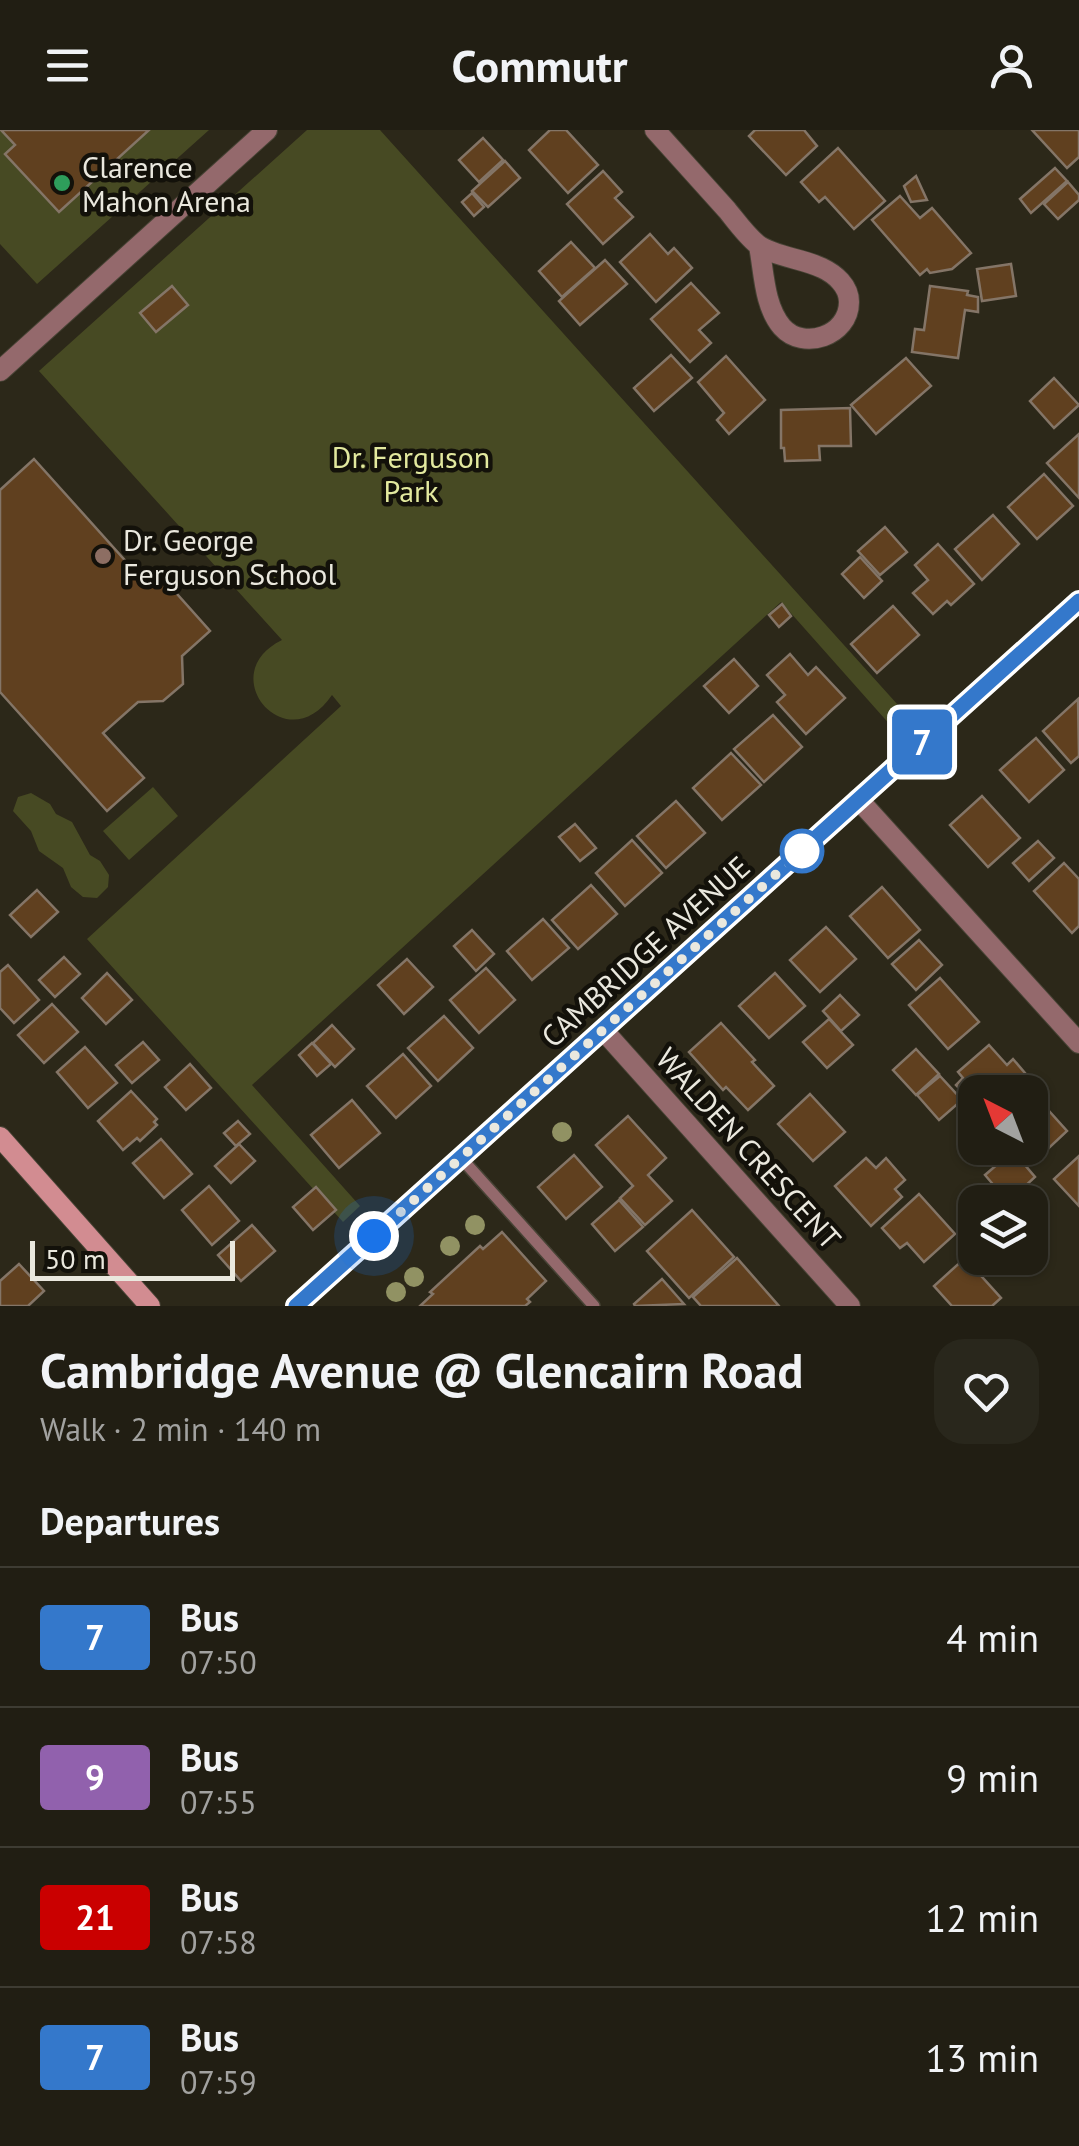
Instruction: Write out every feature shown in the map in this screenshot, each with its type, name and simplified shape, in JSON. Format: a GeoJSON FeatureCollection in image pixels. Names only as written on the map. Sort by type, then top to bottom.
{"type":"FeatureCollection","features":[{"type":"Feature","properties":{"kind":"street"},"geometry":{"type":"LineString","coordinates":[[0,370],[267,130]]}},
{"type":"Feature","properties":{"kind":"street"},"geometry":{"type":"LineString","coordinates":[[655,130],[759,246],[818,266],[842,283],[850,303],[836,329],[811,340],[796,338],[783,329],[770,306],[759,246]]}},
{"type":"Feature","properties":{"kind":"street","name":"CAMBRIDGE AVENUE"},"geometry":{"type":"LineString","coordinates":[[296,1306],[1079,601]]}},
{"type":"Feature","properties":{"kind":"street"},"geometry":{"type":"LineString","coordinates":[[858,799],[1079,1043]]}},
{"type":"Feature","properties":{"kind":"street","name":"WALDEN CRESCENT"},"geometry":{"type":"LineString","coordinates":[[603,1030],[850,1306]]}},
{"type":"Feature","properties":{"kind":"street"},"geometry":{"type":"LineString","coordinates":[[0,1137],[150,1306]]}},
{"type":"Feature","properties":{"kind":"lane"},"geometry":{"type":"LineString","coordinates":[[461,1158],[594,1306]]}},
{"type":"Feature","properties":{"kind":"green space"},"geometry":{"type":"Polygon","coordinates":[[[0,130],[209,130],[37,284],[0,244],[0,130]]]}},
{"type":"Feature","properties":{"kind":"green space","name":"Dr. Ferguson Park"},"geometry":{"type":"Polygon","coordinates":[[[307,130],[380,130],[907,715],[892,727],[781,602],[252,1085],[360,1206],[343,1222],[87,939],[341,706],[332,695],[314,713],[295,719],[278,716],[264,705],[255,690],[254,672],[262,655],[282,640],[39,371],[307,130]]]}},
{"type":"Feature","properties":{"kind":"green space"},"geometry":{"type":"Polygon","coordinates":[[[153,787],[178,816],[129,860],[103,831],[153,787]]]}},
{"type":"Feature","properties":{"kind":"green space"},"geometry":{"type":"Polygon","coordinates":[[[31,793],[72,822],[90,855],[100,861],[109,875],[108,887],[97,898],[83,897],[71,887],[63,868],[39,851],[31,831],[13,811],[18,797],[31,793]]]}},
{"type":"Feature","properties":{"kind":"building","name":"Clarence Mahon Arena"},"geometry":{"type":"Polygon","coordinates":[[[1,130],[149,130],[59,212],[5,154],[15,145],[1,130]]]}},
{"type":"Feature","properties":{"kind":"building"},"geometry":{"type":"Polygon","coordinates":[[[550,130],[566,130],[598,165],[568,193],[529,150],[550,130]]]}},
{"type":"Feature","properties":{"kind":"building"},"geometry":{"type":"Polygon","coordinates":[[[755,130],[804,130],[817,146],[786,175],[749,136],[755,130]]]}},
{"type":"Feature","properties":{"kind":"building"},"geometry":{"type":"Polygon","coordinates":[[[1032,130],[1079,130],[1079,157],[1067,168],[1032,130]]]}},
{"type":"Feature","properties":{"kind":"building"},"geometry":{"type":"Polygon","coordinates":[[[483,138],[503,160],[479,182],[459,160],[483,138]]]}},
{"type":"Feature","properties":{"kind":"building"},"geometry":{"type":"Polygon","coordinates":[[[838,148],[885,201],[854,229],[825,197],[819,202],[801,182],[838,148]]]}},
{"type":"Feature","properties":{"kind":"building"},"geometry":{"type":"Polygon","coordinates":[[[505,161],[520,178],[488,207],[472,191],[505,161]]]}},
{"type":"Feature","properties":{"kind":"building"},"geometry":{"type":"Polygon","coordinates":[[[1055,168],[1067,181],[1031,213],[1020,199],[1055,168]]]}},
{"type":"Feature","properties":{"kind":"building"},"geometry":{"type":"Polygon","coordinates":[[[603,171],[622,192],[615,198],[633,217],[603,244],[567,204],[603,171]]]}},
{"type":"Feature","properties":{"kind":"building"},"geometry":{"type":"Polygon","coordinates":[[[916,176],[927,200],[911,202],[904,186],[916,176]]]}},
{"type":"Feature","properties":{"kind":"building"},"geometry":{"type":"Polygon","coordinates":[[[1068,182],[1079,200],[1058,219],[1044,204],[1068,182]]]}},
{"type":"Feature","properties":{"kind":"building"},"geometry":{"type":"Polygon","coordinates":[[[472,193],[484,207],[474,216],[462,202],[472,193]]]}},
{"type":"Feature","properties":{"kind":"building"},"geometry":{"type":"Polygon","coordinates":[[[900,196],[920,218],[932,208],[971,253],[952,269],[930,273],[927,269],[920,275],[872,220],[900,196]]]}},
{"type":"Feature","properties":{"kind":"building"},"geometry":{"type":"Polygon","coordinates":[[[650,234],[668,254],[674,248],[692,268],[656,302],[620,262],[650,234]]]}},
{"type":"Feature","properties":{"kind":"building"},"geometry":{"type":"Polygon","coordinates":[[[571,242],[595,268],[562,297],[539,271],[571,242]]]}},
{"type":"Feature","properties":{"kind":"building"},"geometry":{"type":"Polygon","coordinates":[[[605,260],[627,284],[580,325],[559,301],[605,260]]]}},
{"type":"Feature","properties":{"kind":"building"},"geometry":{"type":"Polygon","coordinates":[[[1011,264],[1016,296],[982,301],[977,269],[1011,264]]]}},
{"type":"Feature","properties":{"kind":"building"},"geometry":{"type":"Polygon","coordinates":[[[691,283],[719,313],[699,330],[711,343],[690,362],[651,319],[691,283]]]}},
{"type":"Feature","properties":{"kind":"building"},"geometry":{"type":"Polygon","coordinates":[[[172,286],[188,305],[156,332],[140,313],[172,286]]]}},
{"type":"Feature","properties":{"kind":"building"},"geometry":{"type":"Polygon","coordinates":[[[930,286],[968,291],[967,295],[978,297],[978,312],[965,310],[958,358],[912,352],[915,329],[924,330],[930,286]]]}},
{"type":"Feature","properties":{"kind":"building"},"geometry":{"type":"Polygon","coordinates":[[[671,355],[692,378],[654,411],[634,388],[671,355]]]}},
{"type":"Feature","properties":{"kind":"building"},"geometry":{"type":"Polygon","coordinates":[[[726,356],[765,400],[729,434],[717,420],[724,413],[698,382],[726,356]]]}},
{"type":"Feature","properties":{"kind":"building"},"geometry":{"type":"Polygon","coordinates":[[[906,358],[931,386],[876,434],[851,405],[906,358]]]}},
{"type":"Feature","properties":{"kind":"building"},"geometry":{"type":"Polygon","coordinates":[[[1054,378],[1079,405],[1054,428],[1030,401],[1054,378]]]}},
{"type":"Feature","properties":{"kind":"building"},"geometry":{"type":"Polygon","coordinates":[[[850,408],[851,446],[819,446],[820,460],[785,461],[781,410],[850,408]]]}},
{"type":"Feature","properties":{"kind":"building"},"geometry":{"type":"Polygon","coordinates":[[[1079,434],[1079,498],[1047,463],[1079,434]]]}},
{"type":"Feature","properties":{"kind":"building","name":"Dr. George Ferguson School"},"geometry":{"type":"Polygon","coordinates":[[[34,459],[149,587],[161,576],[210,631],[182,656],[183,684],[163,701],[138,702],[103,733],[144,778],[107,811],[0,692],[0,490],[34,459]]]}},
{"type":"Feature","properties":{"kind":"building"},"geometry":{"type":"Polygon","coordinates":[[[1044,474],[1073,506],[1037,539],[1008,507],[1044,474]]]}},
{"type":"Feature","properties":{"kind":"building"},"geometry":{"type":"Polygon","coordinates":[[[993,515],[1019,544],[982,580],[955,549],[993,515]]]}},
{"type":"Feature","properties":{"kind":"building"},"geometry":{"type":"Polygon","coordinates":[[[885,527],[907,552],[880,575],[858,551],[885,527]]]}},
{"type":"Feature","properties":{"kind":"building"},"geometry":{"type":"Polygon","coordinates":[[[938,544],[974,584],[951,605],[947,601],[933,614],[913,593],[928,580],[915,565],[938,544]]]}},
{"type":"Feature","properties":{"kind":"building"},"geometry":{"type":"Polygon","coordinates":[[[860,557],[882,581],[864,598],[842,574],[860,557]]]}},
{"type":"Feature","properties":{"kind":"building"},"geometry":{"type":"Polygon","coordinates":[[[782,604],[791,616],[779,627],[769,615],[782,604]]]}},
{"type":"Feature","properties":{"kind":"building"},"geometry":{"type":"Polygon","coordinates":[[[893,606],[919,635],[877,673],[851,644],[893,606]]]}},
{"type":"Feature","properties":{"kind":"building"},"geometry":{"type":"Polygon","coordinates":[[[790,654],[808,675],[816,667],[845,698],[806,734],[777,702],[785,695],[767,675],[790,654]]]}},
{"type":"Feature","properties":{"kind":"building"},"geometry":{"type":"Polygon","coordinates":[[[734,659],[758,686],[729,713],[704,686],[734,659]]]}},
{"type":"Feature","properties":{"kind":"building"},"geometry":{"type":"Polygon","coordinates":[[[1078,699],[1079,756],[1071,763],[1043,731],[1078,699]]]}},
{"type":"Feature","properties":{"kind":"building"},"geometry":{"type":"Polygon","coordinates":[[[773,715],[802,747],[764,782],[734,749],[773,715]]]}},
{"type":"Feature","properties":{"kind":"building"},"geometry":{"type":"Polygon","coordinates":[[[1036,738],[1064,770],[1029,802],[1000,770],[1036,738]]]}},
{"type":"Feature","properties":{"kind":"building"},"geometry":{"type":"Polygon","coordinates":[[[731,753],[761,785],[722,820],[693,788],[731,753]]]}},
{"type":"Feature","properties":{"kind":"building"},"geometry":{"type":"Polygon","coordinates":[[[982,796],[1020,838],[988,867],[950,825],[982,796]]]}},
{"type":"Feature","properties":{"kind":"building"},"geometry":{"type":"Polygon","coordinates":[[[676,801],[705,833],[666,868],[637,836],[676,801]]]}},
{"type":"Feature","properties":{"kind":"building"},"geometry":{"type":"Polygon","coordinates":[[[575,824],[596,848],[580,861],[559,837],[575,824]]]}},
{"type":"Feature","properties":{"kind":"building"},"geometry":{"type":"Polygon","coordinates":[[[632,840],[662,873],[625,906],[596,873],[632,840]]]}},
{"type":"Feature","properties":{"kind":"building"},"geometry":{"type":"Polygon","coordinates":[[[1038,841],[1054,858],[1029,881],[1013,863],[1038,841]]]}},
{"type":"Feature","properties":{"kind":"building"},"geometry":{"type":"Polygon","coordinates":[[[1064,863],[1079,879],[1079,926],[1072,933],[1034,891],[1064,863]]]}},
{"type":"Feature","properties":{"kind":"building"},"geometry":{"type":"Polygon","coordinates":[[[591,885],[617,914],[578,949],[552,920],[591,885]]]}},
{"type":"Feature","properties":{"kind":"building"},"geometry":{"type":"Polygon","coordinates":[[[882,887],[920,930],[888,958],[850,916],[882,887]]]}},
{"type":"Feature","properties":{"kind":"building"},"geometry":{"type":"Polygon","coordinates":[[[37,890],[58,912],[31,937],[10,915],[37,890]]]}},
{"type":"Feature","properties":{"kind":"building"},"geometry":{"type":"Polygon","coordinates":[[[543,919],[569,948],[532,980],[507,951],[543,919]]]}},
{"type":"Feature","properties":{"kind":"building"},"geometry":{"type":"Polygon","coordinates":[[[826,927],[856,959],[820,992],[790,960],[826,927]]]}},
{"type":"Feature","properties":{"kind":"building"},"geometry":{"type":"Polygon","coordinates":[[[472,930],[494,954],[476,971],[454,946],[472,930]]]}},
{"type":"Feature","properties":{"kind":"building"},"geometry":{"type":"Polygon","coordinates":[[[919,940],[942,965],[916,990],[892,964],[919,940]]]}},
{"type":"Feature","properties":{"kind":"building"},"geometry":{"type":"Polygon","coordinates":[[[64,957],[80,974],[55,997],[39,980],[64,957]]]}},
{"type":"Feature","properties":{"kind":"building"},"geometry":{"type":"Polygon","coordinates":[[[407,959],[433,987],[404,1014],[378,985],[407,959]]]}},
{"type":"Feature","properties":{"kind":"building"},"geometry":{"type":"Polygon","coordinates":[[[8,965],[39,1000],[14,1023],[0,1008],[0,972],[8,965]]]}},
{"type":"Feature","properties":{"kind":"building"},"geometry":{"type":"Polygon","coordinates":[[[486,968],[515,1000],[479,1033],[450,1000],[486,968]]]}},
{"type":"Feature","properties":{"kind":"building"},"geometry":{"type":"Polygon","coordinates":[[[107,973],[132,1000],[106,1024],[82,998],[107,973]]]}},
{"type":"Feature","properties":{"kind":"building"},"geometry":{"type":"Polygon","coordinates":[[[775,973],[805,1006],[769,1038],[739,1006],[775,973]]]}},
{"type":"Feature","properties":{"kind":"building"},"geometry":{"type":"Polygon","coordinates":[[[940,978],[979,1022],[948,1049],[909,1005],[940,978]]]}},
{"type":"Feature","properties":{"kind":"building"},"geometry":{"type":"Polygon","coordinates":[[[840,995],[859,1015],[841,1031],[823,1011],[840,995]]]}},
{"type":"Feature","properties":{"kind":"building"},"geometry":{"type":"Polygon","coordinates":[[[52,1004],[78,1032],[44,1063],[18,1035],[52,1004]]]}},
{"type":"Feature","properties":{"kind":"building"},"geometry":{"type":"Polygon","coordinates":[[[444,1016],[473,1048],[438,1081],[408,1048],[444,1016]]]}},
{"type":"Feature","properties":{"kind":"building"},"geometry":{"type":"Polygon","coordinates":[[[829,1019],[853,1045],[827,1068],[803,1042],[829,1019]]]}},
{"type":"Feature","properties":{"kind":"building"},"geometry":{"type":"Polygon","coordinates":[[[721,1023],[774,1086],[748,1110],[726,1087],[723,1090],[689,1052],[721,1023]]]}},
{"type":"Feature","properties":{"kind":"building"},"geometry":{"type":"Polygon","coordinates":[[[332,1025],[354,1049],[335,1067],[313,1043],[332,1025]]]}},
{"type":"Feature","properties":{"kind":"building"},"geometry":{"type":"Polygon","coordinates":[[[143,1042],[159,1060],[132,1083],[116,1065],[143,1042]]]}},
{"type":"Feature","properties":{"kind":"building"},"geometry":{"type":"Polygon","coordinates":[[[312,1043],[331,1064],[317,1076],[299,1055],[312,1043]]]}},
{"type":"Feature","properties":{"kind":"building"},"geometry":{"type":"Polygon","coordinates":[[[989,1045],[1007,1065],[1013,1059],[1027,1075],[960,1075],[958,1072],[989,1045]]]}},
{"type":"Feature","properties":{"kind":"building"},"geometry":{"type":"Polygon","coordinates":[[[85,1047],[117,1083],[88,1108],[57,1072],[85,1047]]]}},
{"type":"Feature","properties":{"kind":"building"},"geometry":{"type":"Polygon","coordinates":[[[916,1049],[939,1074],[916,1095],[893,1070],[916,1049]]]}},
{"type":"Feature","properties":{"kind":"building"},"geometry":{"type":"Polygon","coordinates":[[[403,1054],[431,1086],[396,1118],[367,1086],[403,1054]]]}},
{"type":"Feature","properties":{"kind":"building"},"geometry":{"type":"Polygon","coordinates":[[[190,1064],[211,1088],[186,1110],[165,1087],[190,1064]]]}},
{"type":"Feature","properties":{"kind":"building"},"geometry":{"type":"Polygon","coordinates":[[[940,1076],[958,1096],[958,1103],[939,1120],[917,1095],[940,1076]]]}},
{"type":"Feature","properties":{"kind":"building"},"geometry":{"type":"Polygon","coordinates":[[[131,1091],[157,1119],[157,1125],[123,1150],[98,1121],[131,1091]]]}},
{"type":"Feature","properties":{"kind":"building"},"geometry":{"type":"Polygon","coordinates":[[[810,1094],[845,1132],[813,1161],[778,1124],[810,1094]]]}},
{"type":"Feature","properties":{"kind":"building"},"geometry":{"type":"Polygon","coordinates":[[[352,1100],[380,1133],[339,1168],[311,1135],[352,1100]]]}},
{"type":"Feature","properties":{"kind":"building"},"geometry":{"type":"Polygon","coordinates":[[[1048,1110],[1067,1131],[1048,1149],[1048,1110]]]}},
{"type":"Feature","properties":{"kind":"building"},"geometry":{"type":"Polygon","coordinates":[[[628,1116],[666,1158],[648,1175],[672,1201],[645,1225],[620,1198],[633,1186],[596,1145],[628,1116]]]}},
{"type":"Feature","properties":{"kind":"building"},"geometry":{"type":"Polygon","coordinates":[[[238,1121],[250,1134],[236,1146],[224,1133],[238,1121]]]}},
{"type":"Feature","properties":{"kind":"building"},"geometry":{"type":"Polygon","coordinates":[[[161,1139],[192,1174],[164,1198],[133,1163],[161,1139]]]}},
{"type":"Feature","properties":{"kind":"building"},"geometry":{"type":"Polygon","coordinates":[[[239,1144],[255,1161],[231,1183],[215,1166],[239,1144]]]}},
{"type":"Feature","properties":{"kind":"building"},"geometry":{"type":"Polygon","coordinates":[[[574,1155],[602,1187],[566,1219],[538,1187],[574,1155]]]}},
{"type":"Feature","properties":{"kind":"building"},"geometry":{"type":"Polygon","coordinates":[[[1079,1156],[1079,1206],[1054,1179],[1079,1156]]]}},
{"type":"Feature","properties":{"kind":"building"},"geometry":{"type":"Polygon","coordinates":[[[866,1158],[876,1168],[886,1158],[905,1180],[895,1189],[902,1197],[871,1226],[835,1186],[866,1158]]]}},
{"type":"Feature","properties":{"kind":"building"},"geometry":{"type":"Polygon","coordinates":[[[997,1165],[1025,1165],[1035,1177],[1026,1185],[994,1185],[985,1175],[997,1165]]]}},
{"type":"Feature","properties":{"kind":"building"},"geometry":{"type":"Polygon","coordinates":[[[209,1186],[239,1221],[212,1245],[182,1210],[209,1186]]]}},
{"type":"Feature","properties":{"kind":"building"},"geometry":{"type":"Polygon","coordinates":[[[316,1187],[336,1210],[313,1230],[293,1207],[316,1187]]]}},
{"type":"Feature","properties":{"kind":"building"},"geometry":{"type":"Polygon","coordinates":[[[919,1194],[955,1234],[924,1262],[907,1243],[900,1248],[882,1228],[919,1194]]]}},
{"type":"Feature","properties":{"kind":"building"},"geometry":{"type":"Polygon","coordinates":[[[619,1200],[643,1227],[615,1251],[592,1224],[619,1200]]]}},
{"type":"Feature","properties":{"kind":"building"},"geometry":{"type":"Polygon","coordinates":[[[692,1210],[734,1257],[689,1298],[647,1251],[692,1210]]]}},
{"type":"Feature","properties":{"kind":"building"},"geometry":{"type":"Polygon","coordinates":[[[252,1225],[275,1251],[241,1281],[218,1255],[252,1225]]]}},
{"type":"Feature","properties":{"kind":"building"},"geometry":{"type":"Polygon","coordinates":[[[502,1232],[546,1281],[527,1299],[530,1302],[525,1306],[420,1306],[480,1246],[483,1249],[502,1232]]]}},
{"type":"Feature","properties":{"kind":"building"},"geometry":{"type":"Polygon","coordinates":[[[737,1258],[779,1306],[701,1306],[693,1297],[737,1258]]]}},
{"type":"Feature","properties":{"kind":"building"},"geometry":{"type":"Polygon","coordinates":[[[19,1264],[44,1291],[28,1306],[0,1306],[0,1281],[19,1264]]]}},
{"type":"Feature","properties":{"kind":"building"},"geometry":{"type":"Polygon","coordinates":[[[958,1264],[958,1275],[980,1275],[1001,1298],[992,1306],[952,1306],[934,1286],[958,1264]]]}},
{"type":"Feature","properties":{"kind":"building"},"geometry":{"type":"Polygon","coordinates":[[[662,1279],[684,1304],[635,1306],[634,1304],[662,1279]]]}},
{"type":"Feature","properties":{"kind":"bus line","name":"7"},"geometry":{"type":"LineString","coordinates":[[296,1306],[1079,601]]}},
{"type":"Feature","properties":{"kind":"place","name":"Clarence Mahon Arena"},"geometry":{"type":"Point","coordinates":[62,183]}},
{"type":"Feature","properties":{"kind":"place","name":"Dr. George Ferguson School"},"geometry":{"type":"Point","coordinates":[103,556]}},
{"type":"Feature","properties":{"kind":"route"},"geometry":{"type":"LineString","coordinates":[[374,1236],[802,851]]}}]}
